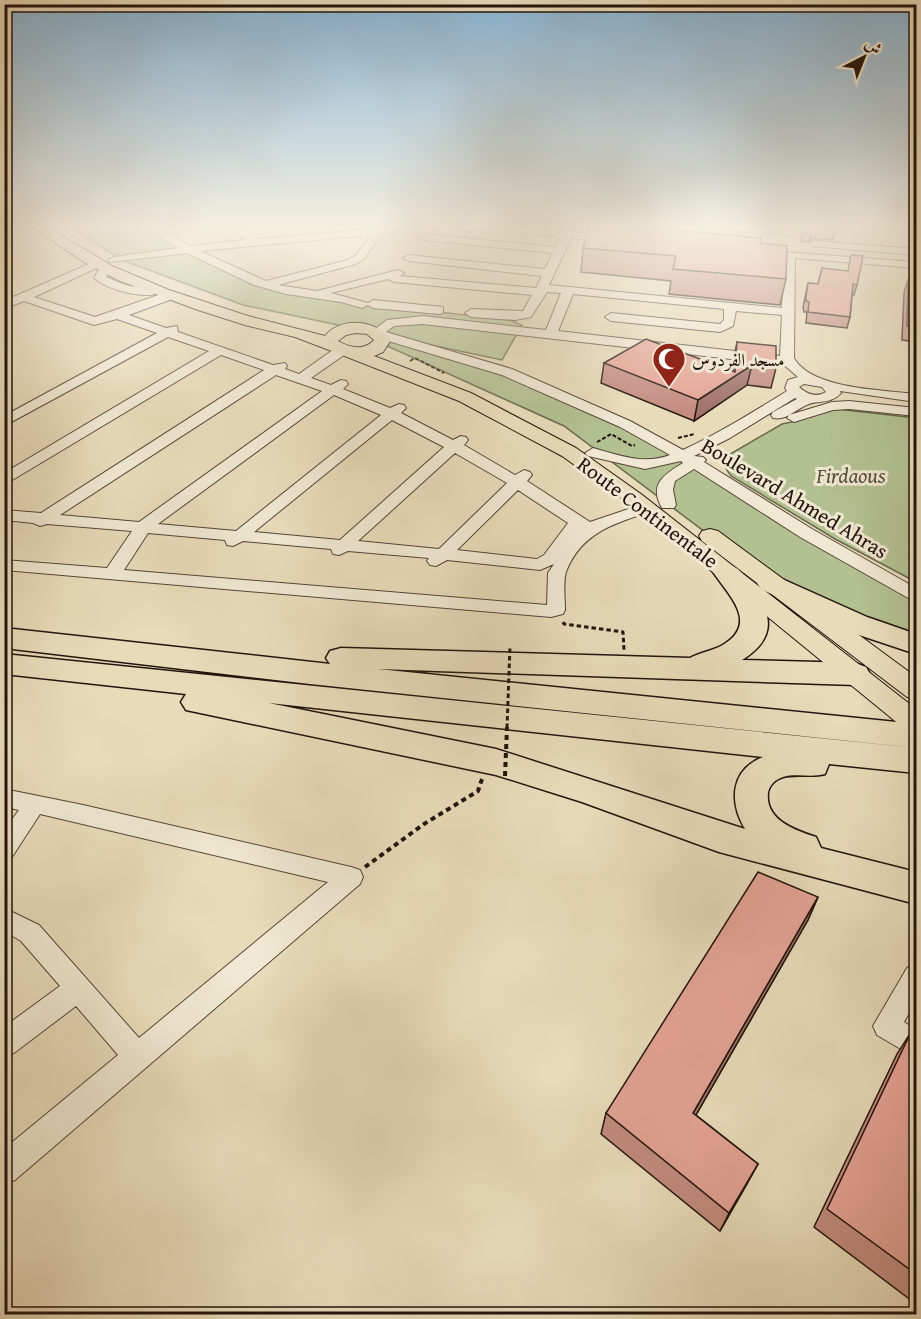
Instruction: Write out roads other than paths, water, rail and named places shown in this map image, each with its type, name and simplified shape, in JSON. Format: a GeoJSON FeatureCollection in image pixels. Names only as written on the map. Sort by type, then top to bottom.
{"type":"FeatureCollection","features":[{"type":"Feature","properties":{"kind":"highway"},"geometry":{"type":"LineString","coordinates":[[686,668],[722,660],[735,653],[746,644],[753,631],[756,620],[752,607],[726,572]]}},
{"type":"Feature","properties":{"kind":"highway"},"geometry":{"type":"LineString","coordinates":[[771,583],[857,624],[916,644]]}},
{"type":"Feature","properties":{"kind":"highway"},"geometry":{"type":"LineString","coordinates":[[4,638],[79,659],[260,690],[916,762]]}},
{"type":"Feature","properties":{"kind":"highway"},"geometry":{"type":"LineString","coordinates":[[4,664],[79,659],[157,646],[321,657],[855,674]]}},
{"type":"Feature","properties":{"kind":"highway"},"geometry":{"type":"LineString","coordinates":[[79,659],[310,673],[916,736]]}},
{"type":"Feature","properties":{"kind":"highway"},"geometry":{"type":"LineString","coordinates":[[79,659],[118,686],[148,694],[261,713],[496,762],[593,792],[718,837],[916,888]]}},
{"type":"Feature","properties":{"kind":"highway"},"geometry":{"type":"LineString","coordinates":[[874,757],[860,764],[789,764],[771,768],[760,774],[752,786],[751,801],[754,810],[763,826],[772,834],[794,844],[916,874]]}},
{"type":"Feature","properties":{"kind":"main road","name":"Route Continentale"},"geometry":{"type":"LineString","coordinates":[[151,289],[242,319],[308,335],[454,392],[518,423],[569,453],[640,503],[916,723]]}},
{"type":"Feature","properties":{"kind":"main road","name":"Route Continentale"},"geometry":{"type":"LineString","coordinates":[[170,289],[187,292],[246,312],[367,333],[593,453],[916,690]]}},
{"type":"Feature","properties":{"kind":"main road"},"geometry":{"type":"LineString","coordinates":[[367,333],[366,351],[341,349],[332,338],[367,333]]}},
{"type":"Feature","properties":{"kind":"street"},"geometry":{"type":"LineString","coordinates":[[4,306],[50,289]]}},
{"type":"Feature","properties":{"kind":"street"},"geometry":{"type":"LineString","coordinates":[[281,289],[367,304],[519,316],[527,314],[542,290]]}},
{"type":"Feature","properties":{"kind":"street"},"geometry":{"type":"LineString","coordinates":[[311,295],[340,289]]}},
{"type":"Feature","properties":{"kind":"street"},"geometry":{"type":"LineString","coordinates":[[367,304],[386,289]]}},
{"type":"Feature","properties":{"kind":"street"},"geometry":{"type":"LineString","coordinates":[[527,289],[787,312]]}},
{"type":"Feature","properties":{"kind":"street"},"geometry":{"type":"LineString","coordinates":[[790,289],[781,360],[794,387],[810,399]]}},
{"type":"Feature","properties":{"kind":"street"},"geometry":{"type":"LineString","coordinates":[[550,336],[568,291]]}},
{"type":"Feature","properties":{"kind":"street"},"geometry":{"type":"LineString","coordinates":[[23,297],[89,321],[124,313],[164,292]]}},
{"type":"Feature","properties":{"kind":"street"},"geometry":{"type":"LineString","coordinates":[[612,296],[607,313],[611,317],[720,328],[727,326],[731,321],[730,307]]}},
{"type":"Feature","properties":{"kind":"street"},"geometry":{"type":"LineString","coordinates":[[367,304],[367,333],[391,323],[423,320],[781,360],[828,391],[852,398],[916,406]]}},
{"type":"Feature","properties":{"kind":"street"},"geometry":{"type":"LineString","coordinates":[[395,305],[423,320]]}},
{"type":"Feature","properties":{"kind":"street"},"geometry":{"type":"LineString","coordinates":[[124,313],[338,387],[395,411],[521,478],[588,522]]}},
{"type":"Feature","properties":{"kind":"street"},"geometry":{"type":"LineString","coordinates":[[605,341],[611,317]]}},
{"type":"Feature","properties":{"kind":"street"},"geometry":{"type":"LineString","coordinates":[[409,343],[409,335],[412,331],[422,325],[437,321]]}},
{"type":"Feature","properties":{"kind":"street"},"geometry":{"type":"LineString","coordinates":[[172,330],[219,351],[278,366]]}},
{"type":"Feature","properties":{"kind":"street"},"geometry":{"type":"LineString","coordinates":[[4,422],[172,330]]}},
{"type":"Feature","properties":{"kind":"street","name":"Boulevard Ahmed Ahras"},"geometry":{"type":"LineString","coordinates":[[367,333],[409,343],[521,377],[592,408],[688,458],[807,533],[916,596]]}},
{"type":"Feature","properties":{"kind":"street"},"geometry":{"type":"LineString","coordinates":[[304,376],[341,349]]}},
{"type":"Feature","properties":{"kind":"street"},"geometry":{"type":"LineString","coordinates":[[4,480],[219,351]]}},
{"type":"Feature","properties":{"kind":"street"},"geometry":{"type":"LineString","coordinates":[[37,523],[278,366]]}},
{"type":"Feature","properties":{"kind":"street"},"geometry":{"type":"LineString","coordinates":[[668,506],[665,489],[668,479],[688,458],[809,379]]}},
{"type":"Feature","properties":{"kind":"street"},"geometry":{"type":"LineString","coordinates":[[112,574],[139,532],[338,387]]}},
{"type":"Feature","properties":{"kind":"street"},"geometry":{"type":"LineString","coordinates":[[593,453],[629,462],[651,464],[688,458],[828,391],[853,390],[916,398]]}},
{"type":"Feature","properties":{"kind":"street"},"geometry":{"type":"LineString","coordinates":[[773,418],[798,417],[832,406],[849,405],[916,412]]}},
{"type":"Feature","properties":{"kind":"street"},"geometry":{"type":"LineString","coordinates":[[233,541],[395,411]]}},
{"type":"Feature","properties":{"kind":"street"},"geometry":{"type":"LineString","coordinates":[[339,550],[458,443]]}},
{"type":"Feature","properties":{"kind":"street"},"geometry":{"type":"LineString","coordinates":[[437,559],[521,478]]}},
{"type":"Feature","properties":{"kind":"street"},"geometry":{"type":"LineString","coordinates":[[5,524],[37,523],[437,559],[538,575],[552,568],[578,540],[588,522],[640,503]]}},
{"type":"Feature","properties":{"kind":"street"},"geometry":{"type":"LineString","coordinates":[[4,565],[545,611],[556,610],[552,568]]}},
{"type":"Feature","properties":{"kind":"street"},"geometry":{"type":"LineString","coordinates":[[4,798],[351,877],[138,1058],[4,1168]]}},
{"type":"Feature","properties":{"kind":"street"},"geometry":{"type":"LineString","coordinates":[[4,850],[35,804]]}},
{"type":"Feature","properties":{"kind":"street"},"geometry":{"type":"LineString","coordinates":[[5,920],[30,933],[138,1058]]}},
{"type":"Feature","properties":{"kind":"street"},"geometry":{"type":"LineString","coordinates":[[916,976],[887,1026],[916,1045]]}},
{"type":"Feature","properties":{"kind":"street"},"geometry":{"type":"LineString","coordinates":[[4,1044],[77,989]]}},
{"type":"Feature","properties":{"kind":"place","name":"مسجد الفردوس"},"geometry":{"type":"Point","coordinates":[669,388]}},
{"type":"Feature","properties":{"kind":"park label","name":"Firdaous"},"geometry":{"type":"Point","coordinates":[851,475]}}]}
